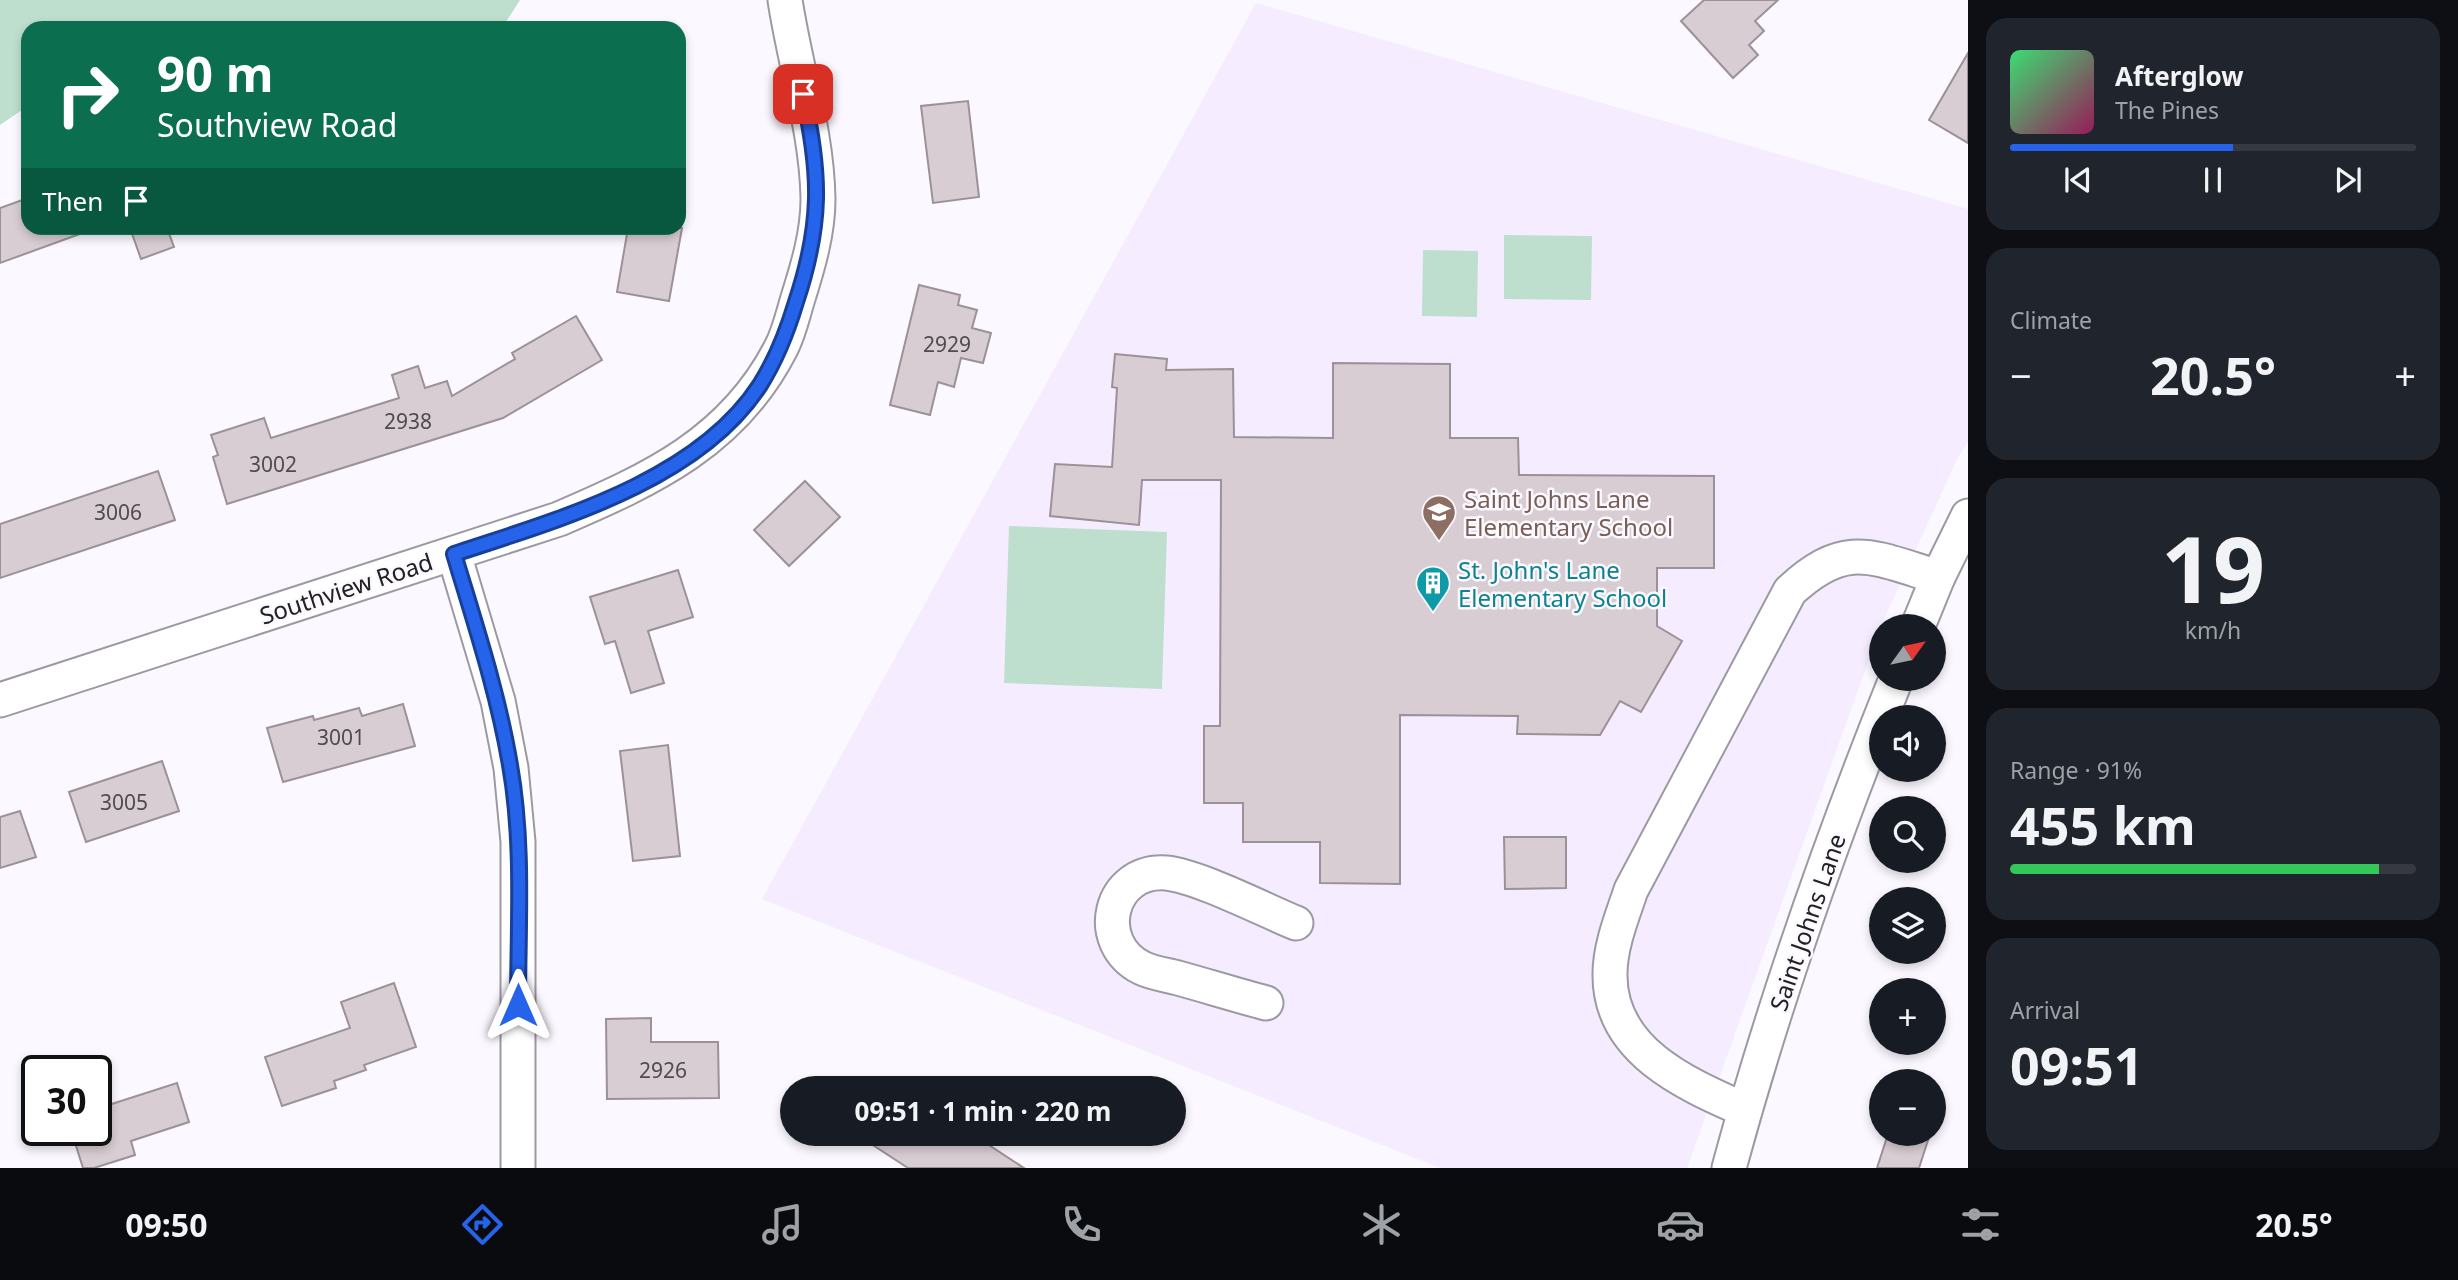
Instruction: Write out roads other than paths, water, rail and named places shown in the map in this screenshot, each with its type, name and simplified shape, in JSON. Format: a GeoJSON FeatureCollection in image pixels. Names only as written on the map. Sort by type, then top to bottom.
{"type":"FeatureCollection","features":[{"type":"Feature","properties":{"kind":"street","name":"Southview Road"},"geometry":{"type":"LineString","coordinates":[[0,700],[559,519],[620,493],[658,472],[694,451],[727,424],[759,387],[782,345],[811,259],[818,201],[813,139],[785,0]]}},
{"type":"Feature","properties":{"kind":"street"},"geometry":{"type":"LineString","coordinates":[[1923,614],[1968,516]]}},
{"type":"Feature","properties":{"kind":"street"},"geometry":{"type":"LineString","coordinates":[[454,554],[498,701],[511,768],[518,842],[518,1168]]}},
{"type":"Feature","properties":{"kind":"street"},"geometry":{"type":"LineString","coordinates":[[1745,1110],[1682,1082],[1650,1058],[1630,1035],[1616,1010],[1610,975],[1614,944],[1630,890],[1790,591],[1813,569],[1839,558],[1873,557],[1938,578]]}},
{"type":"Feature","properties":{"kind":"street","name":"Saint Johns Lane"},"geometry":{"type":"LineString","coordinates":[[1729,1168],[1794,956],[1891,691]]}},
{"type":"Feature","properties":{"kind":"street"},"geometry":{"type":"LineString","coordinates":[[1266,1003],[1141,968],[1124,953],[1116,937],[1111,919],[1113,905],[1123,891],[1139,879],[1147,875],[1167,873],[1191,880],[1296,923]]}},
{"type":"Feature","properties":{"kind":"place","name":"Saint Johns Lane Elementary School"},"geometry":{"type":"Point","coordinates":[1439,542]}},
{"type":"Feature","properties":{"kind":"place","name":"St. John's Lane Elementary School"},"geometry":{"type":"Point","coordinates":[1433,613]}}]}
